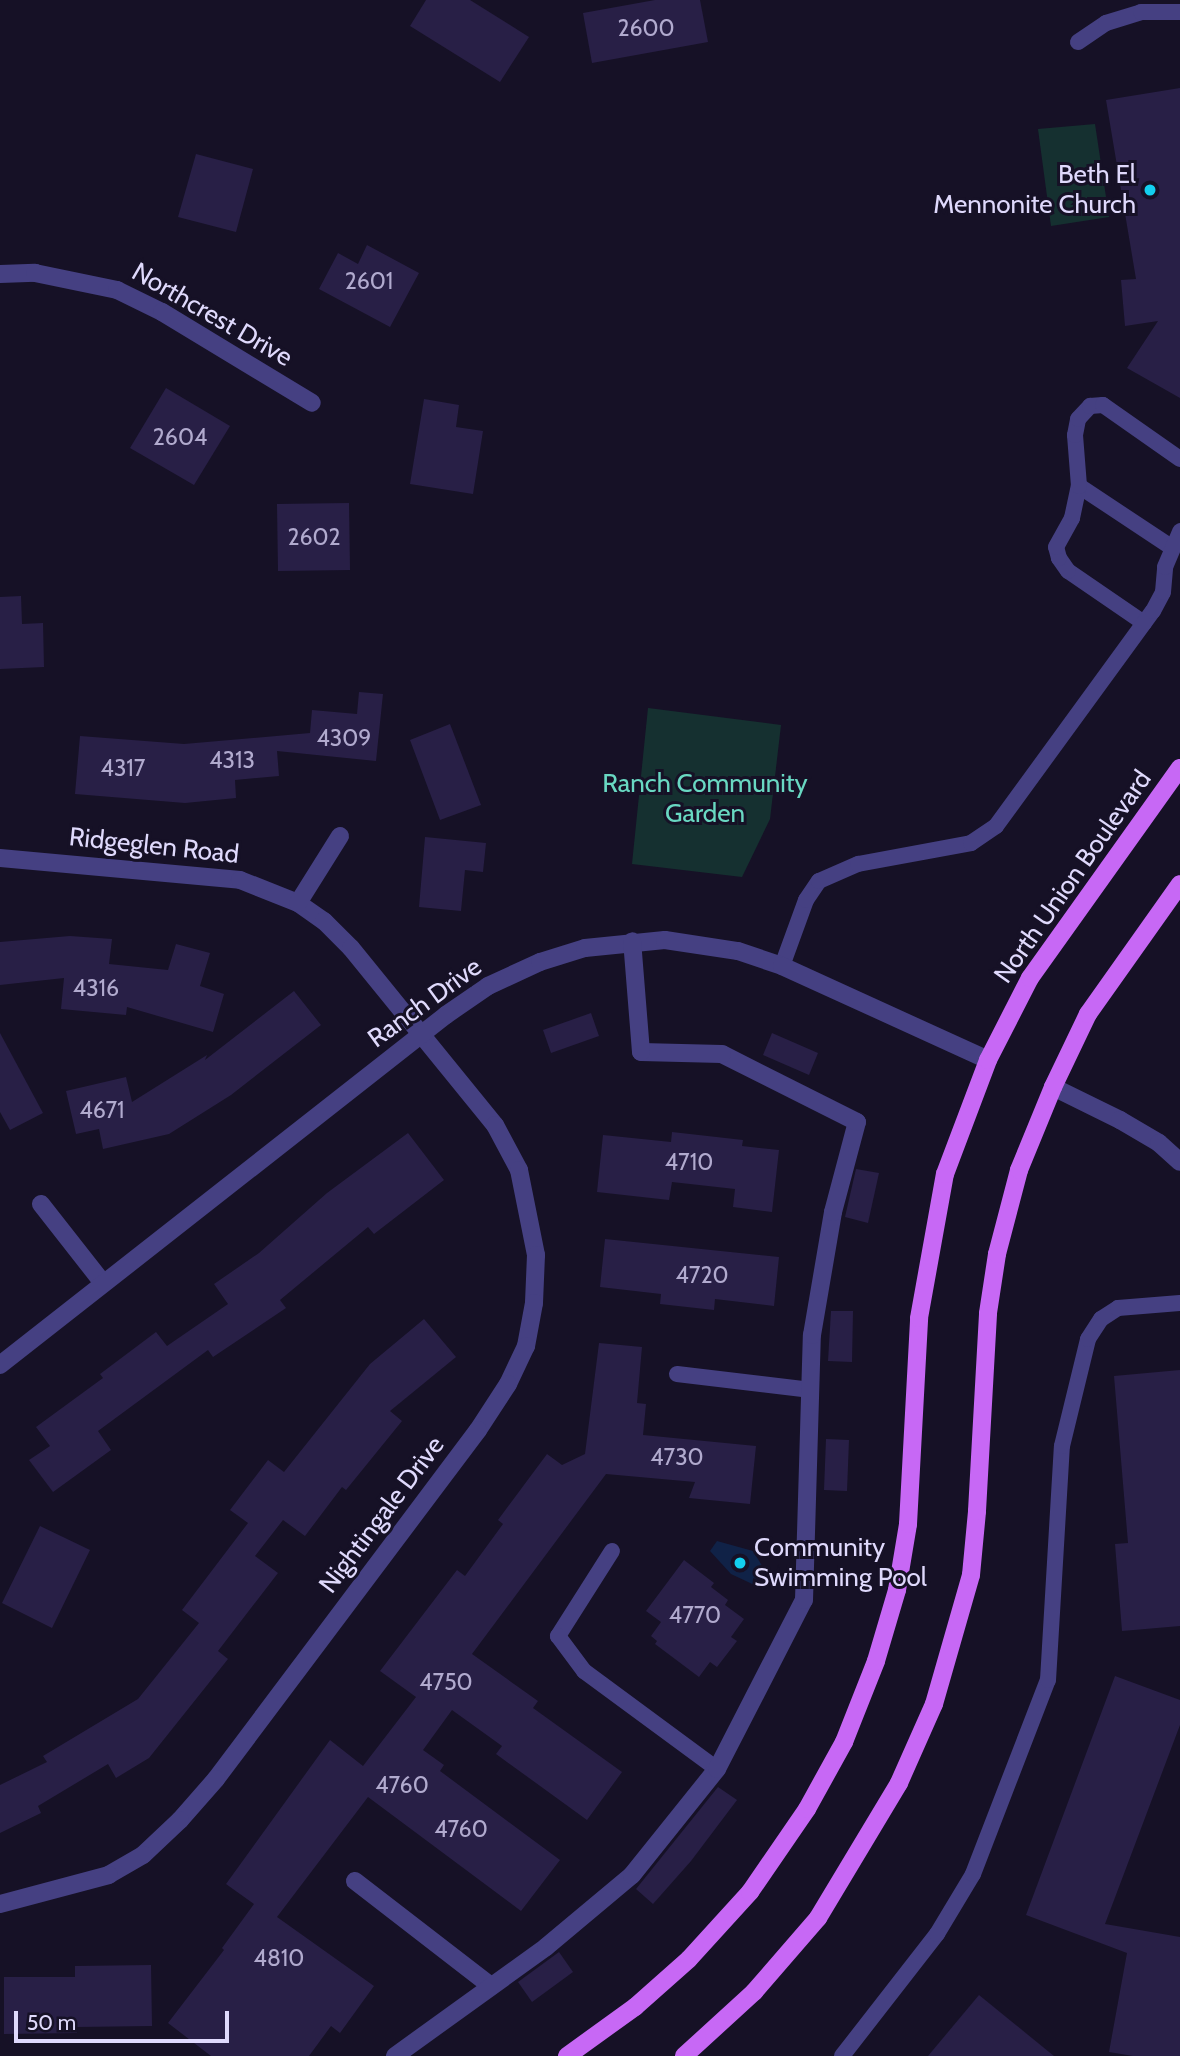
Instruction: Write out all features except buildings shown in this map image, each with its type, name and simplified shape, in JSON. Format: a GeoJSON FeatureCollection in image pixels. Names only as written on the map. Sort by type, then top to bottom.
{"type":"FeatureCollection","features":[{"type":"Feature","properties":{"kind":"main road","name":"North Union Boulevard"},"geometry":{"type":"LineString","coordinates":[[567,2056],[635,2007],[680,1967],[750,1892],[807,1810],[844,1742],[876,1661],[897,1590],[908,1524],[919,1318],[945,1174],[988,1060],[1030,978],[1180,768]]}},
{"type":"Feature","properties":{"kind":"main road"},"geometry":{"type":"LineString","coordinates":[[684,2056],[754,1992],[818,1917],[899,1783],[934,1704],[971,1575],[988,1313],[997,1254],[1019,1170],[1053,1087],[1088,1014],[1180,884]]}},
{"type":"Feature","properties":{"kind":"street","name":"Northcrest Drive"},"geometry":{"type":"LineString","coordinates":[[0,274],[47,274],[117,289],[162,312],[312,403]]}},
{"type":"Feature","properties":{"kind":"street"},"geometry":{"type":"LineString","coordinates":[[298,903],[340,836]]}},
{"type":"Feature","properties":{"kind":"street","name":"Ridgeglen Road"},"geometry":{"type":"LineString","coordinates":[[0,858],[227,878],[270,890],[298,903],[324,921],[351,948],[421,1034]]}},
{"type":"Feature","properties":{"kind":"street","name":"Ranch Drive"},"geometry":{"type":"LineString","coordinates":[[0,1365],[421,1034],[488,986],[540,962],[585,948],[632,941],[699,943],[738,951],[782,966],[988,1060]]}},
{"type":"Feature","properties":{"kind":"street"},"geometry":{"type":"LineString","coordinates":[[395,2056],[546,1947],[632,1875],[717,1769],[804,1600],[812,1335],[833,1212],[857,1122],[722,1054],[641,1052],[632,941]]}},
{"type":"Feature","properties":{"kind":"street","name":"Nightingale Drive"},"geometry":{"type":"LineString","coordinates":[[0,1904],[108,1875],[143,1854],[180,1820],[224,1768],[478,1430],[508,1384],[526,1346],[534,1303],[536,1255],[519,1170],[495,1125],[421,1034]]}},
{"type":"Feature","properties":{"kind":"street"},"geometry":{"type":"LineString","coordinates":[[1053,1087],[1120,1120],[1159,1143],[1180,1162]]}},
{"type":"Feature","properties":{"kind":"street"},"geometry":{"type":"LineString","coordinates":[[41,1204],[103,1283]]}},
{"type":"Feature","properties":{"kind":"street"},"geometry":{"type":"LineString","coordinates":[[355,1881],[491,1986]]}},
{"type":"Feature","properties":{"kind":"lane"},"geometry":{"type":"LineString","coordinates":[[1078,42],[1106,23],[1141,12],[1180,12]]}},
{"type":"Feature","properties":{"kind":"lane"},"geometry":{"type":"LineString","coordinates":[[1144,623],[1068,571],[1059,558],[1056,547],[1072,518],[1079,486],[1074,435],[1078,419],[1090,406],[1103,405],[1180,458]]}},
{"type":"Feature","properties":{"kind":"lane"},"geometry":{"type":"LineString","coordinates":[[1079,486],[1171,547]]}},
{"type":"Feature","properties":{"kind":"lane"},"geometry":{"type":"LineString","coordinates":[[782,966],[806,900],[819,881],[858,863],[971,843],[996,826],[1144,623],[1163,592],[1165,567],[1171,547],[1180,531]]}},
{"type":"Feature","properties":{"kind":"lane"},"geometry":{"type":"LineString","coordinates":[[842,2056],[937,1934],[973,1874],[1048,1680],[1062,1446],[1088,1339],[1101,1319],[1118,1308],[1180,1303]]}},
{"type":"Feature","properties":{"kind":"lane"},"geometry":{"type":"LineString","coordinates":[[677,1374],[811,1390]]}},
{"type":"Feature","properties":{"kind":"lane"},"geometry":{"type":"LineString","coordinates":[[612,1551],[558,1636],[584,1671],[717,1769]]}},
{"type":"Feature","properties":{"kind":"green space"},"geometry":{"type":"Polygon","coordinates":[[[1095,124],[1109,217],[1051,226],[1038,129],[1095,124]]]}},
{"type":"Feature","properties":{"kind":"green space","name":"Ranch Community Garden"},"geometry":{"type":"Polygon","coordinates":[[[648,708],[781,725],[770,819],[742,877],[632,864],[648,708]]]}},
{"type":"Feature","properties":{"kind":"water","name":"Community Swimming Pool"},"geometry":{"type":"Polygon","coordinates":[[[717,1541],[753,1551],[770,1579],[763,1589],[731,1574],[710,1551],[717,1541]]]}},
{"type":"Feature","properties":{"kind":"place","name":"Beth El Mennonite Church"},"geometry":{"type":"Point","coordinates":[1150,190]}},
{"type":"Feature","properties":{"kind":"place","name":"Community Swimming Pool"},"geometry":{"type":"Point","coordinates":[740,1563]}}]}
